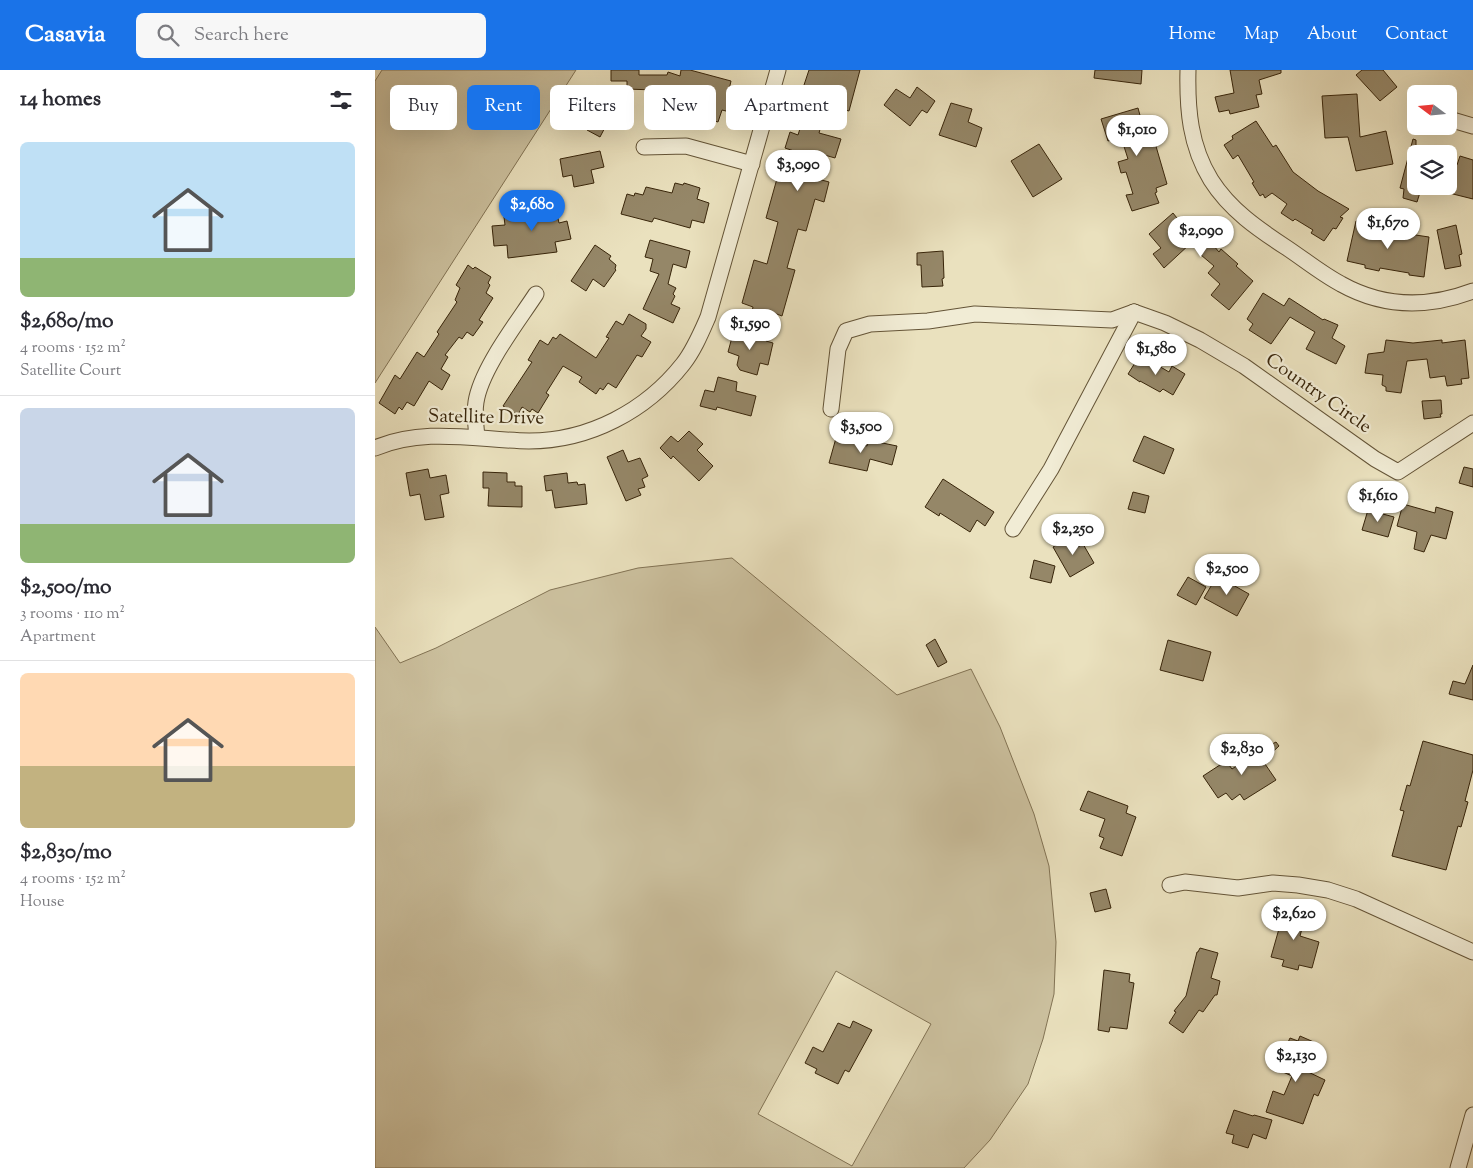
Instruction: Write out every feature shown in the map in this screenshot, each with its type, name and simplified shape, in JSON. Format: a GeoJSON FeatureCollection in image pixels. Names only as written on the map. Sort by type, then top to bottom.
{"type":"FeatureCollection","features":[{"type":"Feature","properties":{"kind":"street","name":"Satellite Drive"},"geometry":{"type":"LineString","coordinates":[[375,448],[405,439],[429,435],[529,441],[580,434],[604,426],[627,414],[650,398],[669,381],[689,355],[708,317],[778,70]]}},
{"type":"Feature","properties":{"kind":"street"},"geometry":{"type":"LineString","coordinates":[[1188,70],[1191,130],[1198,154],[1211,179],[1224,198],[1257,228],[1340,284],[1360,294],[1404,303],[1429,303],[1454,298],[1473,291]]}},
{"type":"Feature","properties":{"kind":"street"},"geometry":{"type":"LineString","coordinates":[[1457,121],[1473,126]]}},
{"type":"Feature","properties":{"kind":"street"},"geometry":{"type":"LineString","coordinates":[[644,147],[686,146],[752,164]]}},
{"type":"Feature","properties":{"kind":"street"},"geometry":{"type":"LineString","coordinates":[[477,437],[475,420],[476,402],[480,385],[488,369],[536,294]]}},
{"type":"Feature","properties":{"kind":"street"},"geometry":{"type":"LineString","coordinates":[[831,409],[838,349],[846,331],[870,324],[928,321],[975,314],[1112,320],[1134,312]]}},
{"type":"Feature","properties":{"kind":"street"},"geometry":{"type":"LineString","coordinates":[[1013,529],[1051,469],[1134,312]]}},
{"type":"Feature","properties":{"kind":"street","name":"Country Circle"},"geometry":{"type":"LineString","coordinates":[[1134,312],[1200,340],[1222,353],[1256,374],[1375,459],[1398,472],[1473,423]]}},
{"type":"Feature","properties":{"kind":"street"},"geometry":{"type":"LineString","coordinates":[[1171,885],[1185,882],[1238,888],[1273,883],[1328,890],[1356,899],[1473,952]]}},
{"type":"Feature","properties":{"kind":"street"},"geometry":{"type":"LineString","coordinates":[[1459,1168],[1473,1115]]}},
{"type":"Feature","properties":{"kind":"shaded area"},"geometry":{"type":"Polygon","coordinates":[[[382,70],[576,70],[566,85],[550,85],[550,110],[540,126],[540,85],[467,85],[467,130],[537,130],[375,383],[375,81],[382,70]]]}},
{"type":"Feature","properties":{"kind":"shaded area"},"geometry":{"type":"Polygon","coordinates":[[[732,558],[897,695],[971,669],[1000,727],[1034,814],[1049,866],[1056,942],[1054,994],[1043,1039],[1028,1084],[990,1140],[964,1168],[375,1168],[375,627],[400,663],[436,648],[550,590],[638,568],[732,558]],[[836,971],[758,1114],[852,1166],[931,1024],[836,971]]]}},
{"type":"Feature","properties":{"kind":"building"},"geometry":{"type":"Polygon","coordinates":[[[611,70],[639,70],[639,75],[667,75],[668,72],[680,76],[681,70],[690,70],[731,81],[730,85],[726,85],[726,111],[722,110],[718,122],[716,121],[716,85],[644,85],[644,90],[634,89],[634,85],[627,85],[627,81],[611,81],[611,70]]]}},
{"type":"Feature","properties":{"kind":"building"},"geometry":{"type":"Polygon","coordinates":[[[809,70],[860,70],[849,111],[847,110],[847,85],[804,85],[809,70]]]}},
{"type":"Feature","properties":{"kind":"building"},"geometry":{"type":"Polygon","coordinates":[[[1095,70],[1142,70],[1141,84],[1094,78],[1095,70]]]}},
{"type":"Feature","properties":{"kind":"building"},"geometry":{"type":"Polygon","coordinates":[[[1230,70],[1281,70],[1281,73],[1259,80],[1262,94],[1256,95],[1259,107],[1230,114],[1229,110],[1219,112],[1215,97],[1234,93],[1230,70]]]}},
{"type":"Feature","properties":{"kind":"building"},"geometry":{"type":"Polygon","coordinates":[[[1362,70],[1383,70],[1397,87],[1380,101],[1356,75],[1362,70]]]}},
{"type":"Feature","properties":{"kind":"building"},"geometry":{"type":"Polygon","coordinates":[[[917,87],[935,101],[927,113],[922,110],[910,126],[884,105],[896,89],[910,98],[917,87]]]}},
{"type":"Feature","properties":{"kind":"building"},"geometry":{"type":"Polygon","coordinates":[[[1357,94],[1360,137],[1386,131],[1393,164],[1356,171],[1348,137],[1325,138],[1322,96],[1357,94]]]}},
{"type":"Feature","properties":{"kind":"building"},"geometry":{"type":"Polygon","coordinates":[[[951,103],[972,109],[968,122],[982,128],[976,147],[939,135],[951,103]]]}},
{"type":"Feature","properties":{"kind":"building"},"geometry":{"type":"Polygon","coordinates":[[[1138,108],[1144,130],[1150,129],[1153,136],[1167,184],[1156,188],[1157,192],[1155,193],[1159,203],[1132,211],[1126,195],[1133,194],[1126,172],[1121,173],[1118,162],[1128,159],[1121,137],[1108,141],[1101,119],[1138,108]]]}},
{"type":"Feature","properties":{"kind":"building"},"geometry":{"type":"Polygon","coordinates":[[[1256,121],[1273,147],[1276,145],[1293,172],[1318,191],[1349,209],[1340,217],[1343,218],[1336,229],[1333,228],[1324,241],[1311,233],[1313,230],[1281,213],[1287,204],[1272,193],[1265,198],[1263,194],[1260,196],[1238,155],[1233,159],[1224,145],[1233,139],[1232,136],[1256,121]]]}},
{"type":"Feature","properties":{"kind":"building"},"geometry":{"type":"Polygon","coordinates":[[[587,130],[604,130],[600,137],[587,130]]]}},
{"type":"Feature","properties":{"kind":"building"},"geometry":{"type":"Polygon","coordinates":[[[800,130],[820,130],[819,133],[841,139],[835,158],[814,152],[807,176],[829,182],[824,202],[815,199],[806,231],[798,229],[787,268],[795,270],[782,316],[774,313],[769,332],[751,316],[753,307],[742,303],[754,260],[767,264],[778,222],[766,218],[778,175],[787,177],[794,151],[785,148],[790,132],[798,135],[800,130]]]}},
{"type":"Feature","properties":{"kind":"building"},"geometry":{"type":"Polygon","coordinates":[[[1413,139],[1416,140],[1416,145],[1411,145],[1413,139]]]}},
{"type":"Feature","properties":{"kind":"building"},"geometry":{"type":"Polygon","coordinates":[[[1039,144],[1062,179],[1033,197],[1011,161],[1039,144]]]}},
{"type":"Feature","properties":{"kind":"building"},"geometry":{"type":"Polygon","coordinates":[[[600,151],[604,167],[591,170],[594,183],[574,187],[572,175],[563,177],[560,159],[600,151]]]}},
{"type":"Feature","properties":{"kind":"building"},"geometry":{"type":"Polygon","coordinates":[[[1460,156],[1473,160],[1473,199],[1457,195],[1457,165],[1460,156]]]}},
{"type":"Feature","properties":{"kind":"building"},"geometry":{"type":"Polygon","coordinates":[[[1407,162],[1407,195],[1419,195],[1417,202],[1403,198],[1404,189],[1400,188],[1407,162]]]}},
{"type":"Feature","properties":{"kind":"building"},"geometry":{"type":"Polygon","coordinates":[[[675,183],[683,185],[684,183],[700,188],[697,199],[709,203],[704,223],[692,220],[690,228],[654,218],[652,222],[621,214],[627,194],[634,196],[635,193],[643,195],[646,187],[672,193],[675,183]]]}},
{"type":"Feature","properties":{"kind":"building"},"geometry":{"type":"Polygon","coordinates":[[[554,201],[559,223],[567,221],[571,239],[555,242],[557,252],[508,258],[507,245],[494,246],[492,226],[505,225],[504,217],[537,214],[535,204],[554,201]]]}},
{"type":"Feature","properties":{"kind":"building"},"geometry":{"type":"Polygon","coordinates":[[[1173,213],[1188,232],[1196,225],[1219,252],[1221,249],[1253,281],[1229,310],[1211,295],[1220,284],[1208,273],[1214,266],[1191,243],[1164,268],[1153,254],[1161,248],[1149,234],[1173,213]]]}},
{"type":"Feature","properties":{"kind":"building"},"geometry":{"type":"Polygon","coordinates":[[[1356,221],[1376,226],[1375,229],[1429,237],[1424,277],[1380,268],[1379,271],[1365,268],[1365,265],[1347,261],[1356,221]]]}},
{"type":"Feature","properties":{"kind":"building"},"geometry":{"type":"Polygon","coordinates":[[[1456,225],[1462,254],[1459,255],[1461,266],[1445,269],[1437,230],[1456,225]]]}},
{"type":"Feature","properties":{"kind":"building"},"geometry":{"type":"Polygon","coordinates":[[[650,240],[690,251],[686,268],[673,264],[668,284],[676,288],[671,304],[680,308],[673,323],[643,309],[659,274],[650,271],[653,259],[645,257],[650,240]]]}},
{"type":"Feature","properties":{"kind":"building"},"geometry":{"type":"Polygon","coordinates":[[[595,245],[611,256],[609,259],[616,265],[616,270],[604,287],[593,279],[586,291],[571,281],[595,245]]]}},
{"type":"Feature","properties":{"kind":"building"},"geometry":{"type":"Polygon","coordinates":[[[943,251],[943,286],[922,287],[921,265],[917,265],[917,253],[943,251]]]}},
{"type":"Feature","properties":{"kind":"building"},"geometry":{"type":"Polygon","coordinates":[[[468,265],[491,277],[486,293],[493,298],[479,320],[483,322],[473,336],[467,332],[462,339],[459,337],[445,355],[448,357],[441,369],[450,375],[442,390],[429,381],[414,406],[407,402],[402,410],[399,407],[395,414],[379,403],[395,375],[400,379],[417,352],[424,357],[439,334],[437,332],[457,302],[455,300],[460,288],[456,285],[468,265]]]}},
{"type":"Feature","properties":{"kind":"building"},"geometry":{"type":"Polygon","coordinates":[[[1263,293],[1284,306],[1289,298],[1323,320],[1338,325],[1332,338],[1345,346],[1336,364],[1306,349],[1315,332],[1290,317],[1271,344],[1249,330],[1253,324],[1247,319],[1263,293]]]}},
{"type":"Feature","properties":{"kind":"building"},"geometry":{"type":"Polygon","coordinates":[[[629,314],[646,324],[646,329],[641,336],[651,342],[642,357],[637,355],[616,388],[608,383],[603,390],[600,388],[596,394],[579,382],[582,377],[563,366],[546,393],[549,395],[538,413],[532,409],[530,412],[522,407],[518,415],[503,406],[532,362],[528,360],[540,340],[548,345],[553,337],[556,339],[560,334],[596,358],[609,338],[606,337],[616,321],[623,325],[629,314]]]}},
{"type":"Feature","properties":{"kind":"building"},"geometry":{"type":"Polygon","coordinates":[[[734,330],[767,339],[766,341],[773,343],[768,365],[760,363],[757,375],[740,370],[737,365],[739,356],[728,352],[734,330]]]}},
{"type":"Feature","properties":{"kind":"building"},"geometry":{"type":"Polygon","coordinates":[[[1386,340],[1413,343],[1442,340],[1442,343],[1465,340],[1469,378],[1461,379],[1462,384],[1447,386],[1445,376],[1430,378],[1427,359],[1407,361],[1401,393],[1386,391],[1386,387],[1382,385],[1383,375],[1365,373],[1368,354],[1384,352],[1386,340]]]}},
{"type":"Feature","properties":{"kind":"building"},"geometry":{"type":"Polygon","coordinates":[[[1140,355],[1169,372],[1172,366],[1185,374],[1173,395],[1163,389],[1160,392],[1128,374],[1140,355]]]}},
{"type":"Feature","properties":{"kind":"building"},"geometry":{"type":"Polygon","coordinates":[[[718,377],[737,382],[736,391],[756,396],[751,416],[717,407],[716,410],[700,406],[705,390],[714,392],[718,377]]]}},
{"type":"Feature","properties":{"kind":"building"},"geometry":{"type":"Polygon","coordinates":[[[1441,400],[1441,417],[1424,419],[1422,401],[1441,400]]]}},
{"type":"Feature","properties":{"kind":"building"},"geometry":{"type":"Polygon","coordinates":[[[689,431],[703,444],[697,450],[713,466],[699,481],[673,456],[671,459],[660,448],[671,436],[678,442],[689,431]]]}},
{"type":"Feature","properties":{"kind":"building"},"geometry":{"type":"Polygon","coordinates":[[[1144,436],[1174,449],[1164,474],[1133,461],[1144,436]]]}},
{"type":"Feature","properties":{"kind":"building"},"geometry":{"type":"Polygon","coordinates":[[[836,438],[867,446],[868,440],[897,446],[892,465],[870,459],[867,471],[829,463],[836,438]]]}},
{"type":"Feature","properties":{"kind":"building"},"geometry":{"type":"Polygon","coordinates":[[[623,450],[628,462],[640,458],[648,476],[642,479],[645,487],[638,489],[641,495],[626,501],[607,457],[623,450]]]}},
{"type":"Feature","properties":{"kind":"building"},"geometry":{"type":"Polygon","coordinates":[[[1464,467],[1473,469],[1473,487],[1459,483],[1464,467]]]}},
{"type":"Feature","properties":{"kind":"building"},"geometry":{"type":"Polygon","coordinates":[[[428,469],[430,478],[446,475],[449,493],[440,495],[444,517],[425,520],[420,494],[410,496],[406,473],[428,469]]]}},
{"type":"Feature","properties":{"kind":"building"},"geometry":{"type":"Polygon","coordinates":[[[483,472],[507,473],[507,482],[515,482],[515,486],[522,486],[522,507],[488,506],[489,488],[483,488],[483,472]]]}},
{"type":"Feature","properties":{"kind":"building"},"geometry":{"type":"Polygon","coordinates":[[[567,473],[568,483],[577,482],[578,485],[585,484],[587,504],[555,508],[552,490],[546,491],[544,476],[567,473]]]}},
{"type":"Feature","properties":{"kind":"building"},"geometry":{"type":"Polygon","coordinates":[[[943,479],[994,512],[985,526],[977,520],[970,532],[940,513],[939,516],[925,507],[943,479]]]}},
{"type":"Feature","properties":{"kind":"building"},"geometry":{"type":"Polygon","coordinates":[[[1133,492],[1149,496],[1145,513],[1128,509],[1133,492]]]}},
{"type":"Feature","properties":{"kind":"building"},"geometry":{"type":"Polygon","coordinates":[[[1403,504],[1435,513],[1436,507],[1453,512],[1446,539],[1431,535],[1424,552],[1414,549],[1417,532],[1397,526],[1403,504]]]}},
{"type":"Feature","properties":{"kind":"building"},"geometry":{"type":"Polygon","coordinates":[[[1368,510],[1394,517],[1388,537],[1362,530],[1368,510]]]}},
{"type":"Feature","properties":{"kind":"building"},"geometry":{"type":"Polygon","coordinates":[[[1072,536],[1078,547],[1083,544],[1094,563],[1070,577],[1053,547],[1072,536]]]}},
{"type":"Feature","properties":{"kind":"building"},"geometry":{"type":"Polygon","coordinates":[[[1034,560],[1055,566],[1051,583],[1030,578],[1034,560]]]}},
{"type":"Feature","properties":{"kind":"building"},"geometry":{"type":"Polygon","coordinates":[[[1217,576],[1249,594],[1237,616],[1204,598],[1217,576]]]}},
{"type":"Feature","properties":{"kind":"building"},"geometry":{"type":"Polygon","coordinates":[[[1188,577],[1206,587],[1196,605],[1177,595],[1188,577]]]}},
{"type":"Feature","properties":{"kind":"building"},"geometry":{"type":"Polygon","coordinates":[[[935,639],[947,662],[938,667],[926,645],[935,639]]]}},
{"type":"Feature","properties":{"kind":"building"},"geometry":{"type":"Polygon","coordinates":[[[1168,640],[1211,652],[1203,681],[1160,670],[1168,640]]]}},
{"type":"Feature","properties":{"kind":"building"},"geometry":{"type":"Polygon","coordinates":[[[1473,665],[1473,700],[1449,694],[1453,681],[1465,684],[1473,665]]]}},
{"type":"Feature","properties":{"kind":"building"},"geometry":{"type":"Polygon","coordinates":[[[1423,741],[1473,755],[1473,770],[1465,801],[1468,802],[1461,827],[1458,826],[1446,870],[1392,856],[1404,811],[1400,810],[1407,785],[1410,786],[1423,741]]]}},
{"type":"Feature","properties":{"kind":"building"},"geometry":{"type":"Polygon","coordinates":[[[1276,742],[1279,746],[1263,761],[1276,780],[1244,800],[1240,794],[1232,800],[1226,793],[1218,798],[1203,776],[1226,761],[1232,769],[1276,742]]]}},
{"type":"Feature","properties":{"kind":"building"},"geometry":{"type":"Polygon","coordinates":[[[1088,791],[1128,806],[1126,813],[1136,817],[1122,856],[1100,848],[1104,838],[1099,836],[1105,819],[1080,810],[1088,791]]]}},
{"type":"Feature","properties":{"kind":"building"},"geometry":{"type":"Polygon","coordinates":[[[1106,889],[1111,908],[1095,912],[1090,893],[1106,889]]]}},
{"type":"Feature","properties":{"kind":"building"},"geometry":{"type":"Polygon","coordinates":[[[1286,904],[1307,910],[1300,936],[1319,942],[1312,968],[1299,965],[1298,970],[1282,966],[1284,960],[1271,957],[1286,904]]]}},
{"type":"Feature","properties":{"kind":"building"},"geometry":{"type":"Polygon","coordinates":[[[1200,948],[1218,953],[1211,978],[1220,981],[1217,995],[1215,995],[1203,1012],[1199,1010],[1183,1033],[1169,1023],[1176,1012],[1174,1011],[1186,996],[1197,952],[1200,948]]]}},
{"type":"Feature","properties":{"kind":"building"},"geometry":{"type":"Polygon","coordinates":[[[1104,970],[1130,974],[1129,982],[1134,983],[1127,1029],[1110,1027],[1109,1032],[1098,1030],[1104,970]]]}},
{"type":"Feature","properties":{"kind":"building"},"geometry":{"type":"Polygon","coordinates":[[[853,1021],[872,1030],[849,1072],[845,1070],[838,1084],[815,1073],[817,1069],[805,1063],[813,1047],[823,1052],[838,1023],[850,1028],[853,1021]]]}},
{"type":"Feature","properties":{"kind":"building"},"geometry":{"type":"Polygon","coordinates":[[[1300,1036],[1316,1043],[1304,1070],[1325,1080],[1318,1096],[1314,1094],[1303,1124],[1266,1112],[1273,1091],[1284,1095],[1292,1076],[1276,1069],[1290,1038],[1298,1041],[1300,1036]]]}},
{"type":"Feature","properties":{"kind":"building"},"geometry":{"type":"Polygon","coordinates":[[[1234,1110],[1272,1120],[1266,1139],[1253,1134],[1248,1148],[1232,1143],[1234,1135],[1226,1133],[1234,1110]]]}}]}
